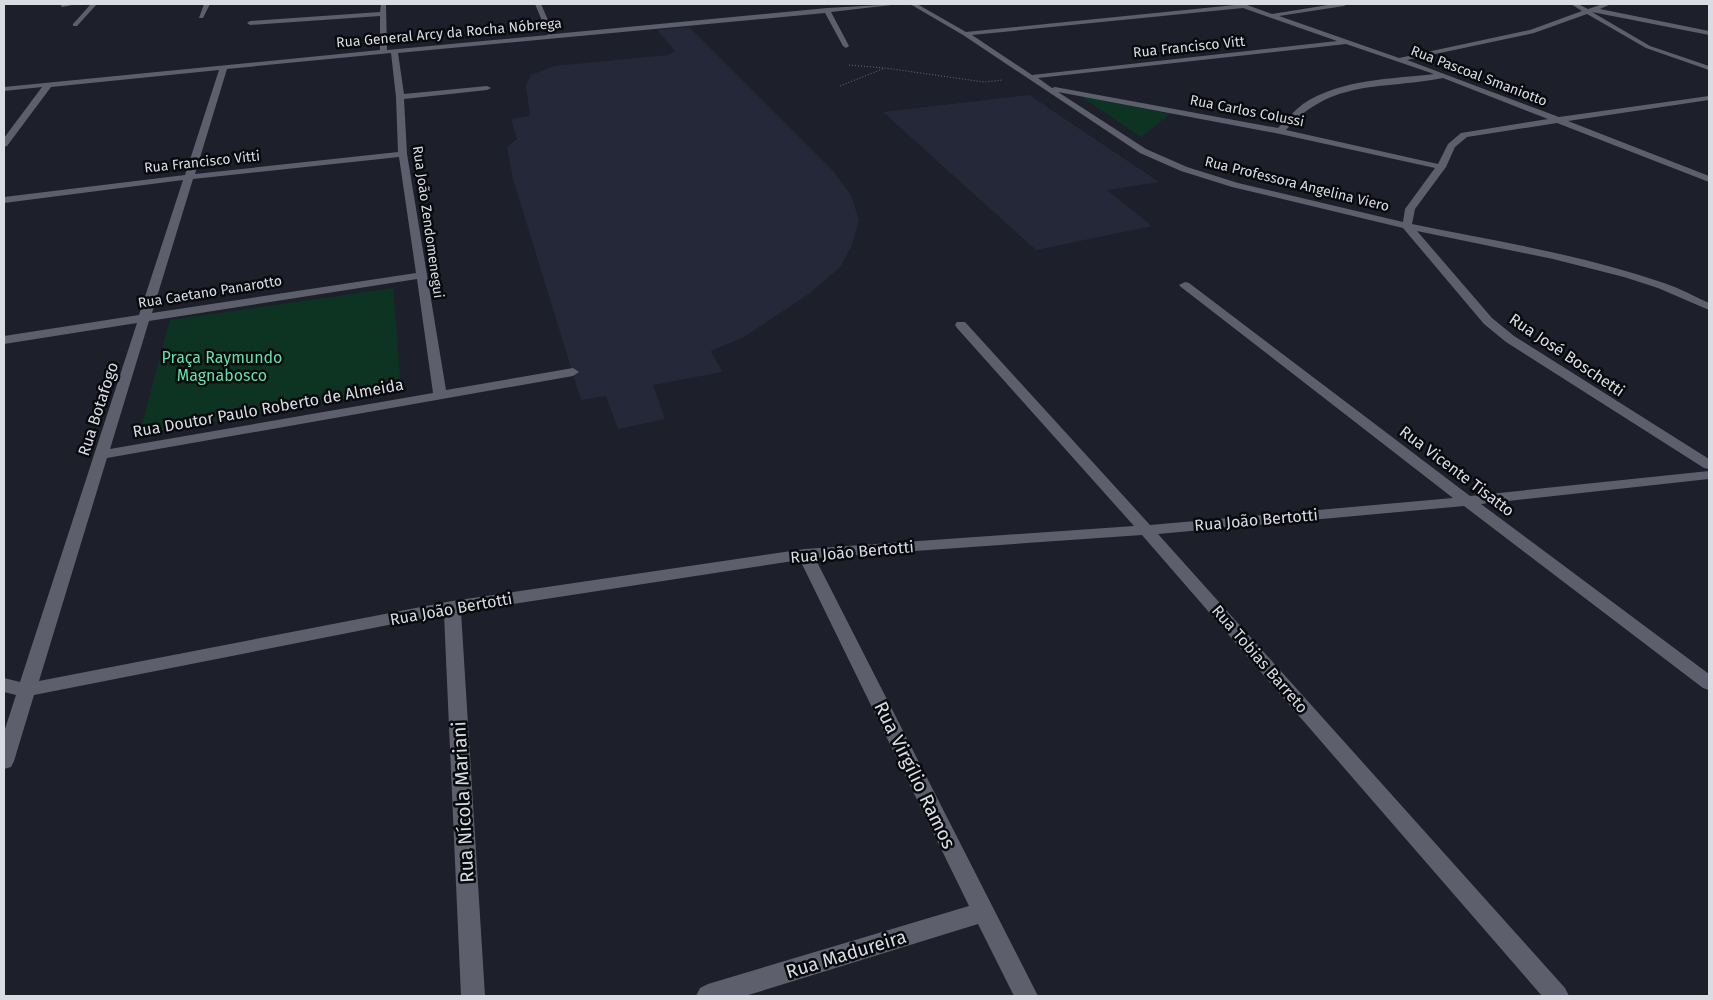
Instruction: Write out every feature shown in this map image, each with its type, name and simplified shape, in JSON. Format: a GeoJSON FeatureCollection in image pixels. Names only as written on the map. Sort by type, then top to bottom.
{"type":"FeatureCollection","features":[{"type":"Feature","properties":{"kind":"street"},"geometry":{"type":"LineString","coordinates":[[62,5],[75,4]]}},
{"type":"Feature","properties":{"kind":"street"},"geometry":{"type":"LineString","coordinates":[[75,25],[94,4]]}},
{"type":"Feature","properties":{"kind":"street"},"geometry":{"type":"LineString","coordinates":[[201,17],[207,4]]}},
{"type":"Feature","properties":{"kind":"street","name":"Rua João Zendomenegui"},"geometry":{"type":"LineString","coordinates":[[384,4],[389,51],[400,98],[403,154],[440,396]]}},
{"type":"Feature","properties":{"kind":"street"},"geometry":{"type":"LineString","coordinates":[[538,4],[552,36]]}},
{"type":"Feature","properties":{"kind":"street","name":"Rua General Arcy da Rocha Nóbrega"},"geometry":{"type":"LineString","coordinates":[[4,89],[897,4]]}},
{"type":"Feature","properties":{"kind":"street","name":"Rua Professora Angelina Viero"},"geometry":{"type":"LineString","coordinates":[[913,4],[965,34],[1143,151],[1184,169],[1235,185],[1407,226],[1552,256],[1628,275],[1662,286],[1707,305]]}},
{"type":"Feature","properties":{"kind":"street"},"geometry":{"type":"LineString","coordinates":[[1272,16],[1344,4]]}},
{"type":"Feature","properties":{"kind":"street"},"geometry":{"type":"LineString","coordinates":[[1574,4],[1592,11],[1709,33]]}},
{"type":"Feature","properties":{"kind":"street"},"geometry":{"type":"LineString","coordinates":[[1400,59],[1532,32],[1608,4]]}},
{"type":"Feature","properties":{"kind":"street"},"geometry":{"type":"LineString","coordinates":[[965,34],[1241,5]]}},
{"type":"Feature","properties":{"kind":"street","name":"Rua Pascoal Smaniotto"},"geometry":{"type":"LineString","coordinates":[[1241,5],[1446,76],[1709,179]]}},
{"type":"Feature","properties":{"kind":"street"},"geometry":{"type":"LineString","coordinates":[[827,10],[846,46]]}},
{"type":"Feature","properties":{"kind":"street"},"geometry":{"type":"LineString","coordinates":[[1592,11],[1648,47],[1709,68]]}},
{"type":"Feature","properties":{"kind":"street"},"geometry":{"type":"LineString","coordinates":[[250,23],[384,14]]}},
{"type":"Feature","properties":{"kind":"street","name":"Rua Francisco Vitt"},"geometry":{"type":"LineString","coordinates":[[1031,77],[1350,42]]}},
{"type":"Feature","properties":{"kind":"street","name":"Rua Botafogo"},"geometry":{"type":"LineString","coordinates":[[4,761],[224,67]]}},
{"type":"Feature","properties":{"kind":"street"},"geometry":{"type":"LineString","coordinates":[[1280,131],[1301,110],[1330,94],[1382,82],[1446,76]]}},
{"type":"Feature","properties":{"kind":"street"},"geometry":{"type":"LineString","coordinates":[[4,144],[49,84]]}},
{"type":"Feature","properties":{"kind":"street","name":"Rua Carlos Colussi"},"geometry":{"type":"LineString","coordinates":[[1046,87],[1280,131],[1441,167]]}},
{"type":"Feature","properties":{"kind":"street"},"geometry":{"type":"LineString","coordinates":[[400,98],[487,88]]}},
{"type":"Feature","properties":{"kind":"street"},"geometry":{"type":"LineString","coordinates":[[1407,226],[1410,210],[1441,167],[1451,146],[1464,135],[1557,119],[1709,98]]}},
{"type":"Feature","properties":{"kind":"street","name":"Rua Francisco Vitti"},"geometry":{"type":"LineString","coordinates":[[4,200],[189,177],[403,154]]}},
{"type":"Feature","properties":{"kind":"street","name":"Rua José Boschetti"},"geometry":{"type":"LineString","coordinates":[[1407,226],[1488,321],[1510,339],[1709,465]]}},
{"type":"Feature","properties":{"kind":"street","name":"Rua Caetano Panarotto"},"geometry":{"type":"LineString","coordinates":[[4,340],[421,275]]}},
{"type":"Feature","properties":{"kind":"street","name":"Rua Vicente Tisatto"},"geometry":{"type":"LineString","coordinates":[[1185,284],[1467,501],[1709,683]]}},
{"type":"Feature","properties":{"kind":"street","name":"Rua Tobias Barreto"},"geometry":{"type":"LineString","coordinates":[[960,325],[1146,530],[1557,996]]}},
{"type":"Feature","properties":{"kind":"street","name":"Rua Doutor Paulo Roberto de Almeida"},"geometry":{"type":"LineString","coordinates":[[102,455],[573,372]]}},
{"type":"Feature","properties":{"kind":"street","name":"Rua João Bertotti"},"geometry":{"type":"LineString","coordinates":[[4,685],[26,690],[452,607],[805,554],[1146,530],[1467,501],[1709,476]]}},
{"type":"Feature","properties":{"kind":"street","name":"Rua Virgílio Ramos"},"geometry":{"type":"LineString","coordinates":[[805,554],[1026,996]]}},
{"type":"Feature","properties":{"kind":"street","name":"Rua Nícola Mariani"},"geometry":{"type":"LineString","coordinates":[[452,607],[473,996]]}},
{"type":"Feature","properties":{"kind":"street","name":"Rua Madureira"},"geometry":{"type":"LineString","coordinates":[[708,996],[983,912]]}},
{"type":"Feature","properties":{"kind":"path"},"geometry":{"type":"LineString","coordinates":[[849,66],[885,68],[984,82],[1031,77]]}},
{"type":"Feature","properties":{"kind":"path"},"geometry":{"type":"LineString","coordinates":[[840,86],[885,68]]}},
{"type":"Feature","properties":{"kind":"shaded area"},"geometry":{"type":"Polygon","coordinates":[[[689,27],[834,172],[851,195],[859,220],[852,245],[840,267],[809,294],[744,337],[711,351],[722,372],[653,385],[665,419],[618,429],[606,396],[581,400],[513,179],[507,147],[517,139],[511,119],[530,116],[526,85],[531,75],[554,66],[668,55],[675,51],[657,30],[689,27]]]}},
{"type":"Feature","properties":{"kind":"shaded area"},"geometry":{"type":"Polygon","coordinates":[[[1029,95],[1159,182],[1107,190],[1152,226],[1036,250],[883,112],[1029,95]]]}},
{"type":"Feature","properties":{"kind":"green space"},"geometry":{"type":"Polygon","coordinates":[[[1081,96],[1170,114],[1141,137],[1081,96]]]}},
{"type":"Feature","properties":{"kind":"green space","name":"Praça Raymundo Magnabosco"},"geometry":{"type":"Polygon","coordinates":[[[393,288],[401,389],[139,435],[170,320],[393,288]]]}}]}
